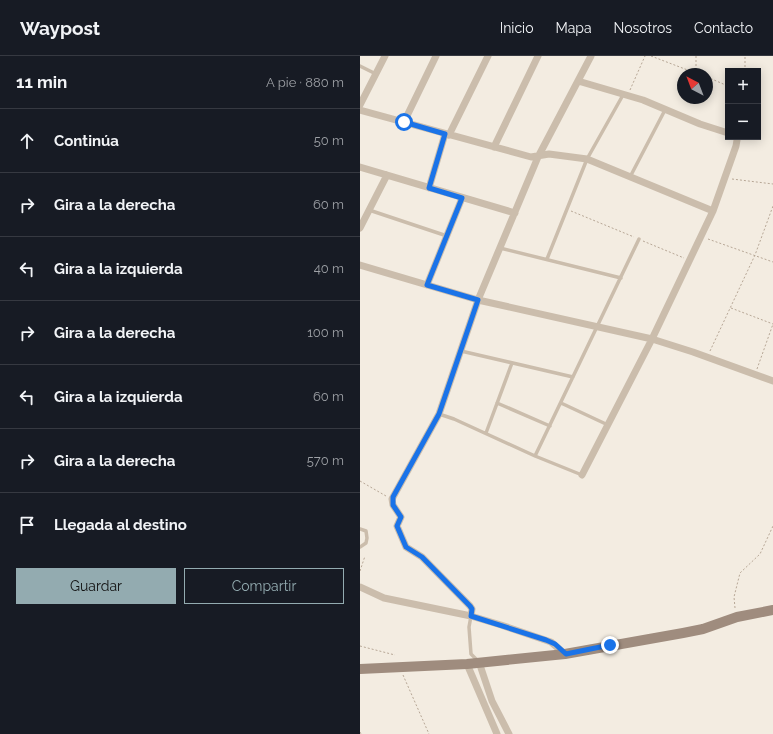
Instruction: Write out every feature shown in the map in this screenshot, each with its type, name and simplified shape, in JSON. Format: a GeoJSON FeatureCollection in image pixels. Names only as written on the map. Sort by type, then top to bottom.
{"type":"FeatureCollection","features":[{"type":"Feature","properties":{"kind":"street"},"geometry":{"type":"LineString","coordinates":[[360,105],[385,56]]}},
{"type":"Feature","properties":{"kind":"street"},"geometry":{"type":"LineString","coordinates":[[404,122],[436,56]]}},
{"type":"Feature","properties":{"kind":"street"},"geometry":{"type":"LineString","coordinates":[[429,188],[447,134],[488,56]]}},
{"type":"Feature","properties":{"kind":"street"},"geometry":{"type":"LineString","coordinates":[[494,147],[538,56]]}},
{"type":"Feature","properties":{"kind":"street"},"geometry":{"type":"LineString","coordinates":[[471,616],[472,609],[470,606],[422,557],[406,547],[397,526],[401,517],[394,507],[392,500],[439,414],[478,300],[538,157],[591,56]]}},
{"type":"Feature","properties":{"kind":"street"},"geometry":{"type":"LineString","coordinates":[[578,82],[643,100],[665,110],[725,132]]}},
{"type":"Feature","properties":{"kind":"street"},"geometry":{"type":"LineString","coordinates":[[360,110],[531,157],[549,154],[587,159],[713,212]]}},
{"type":"Feature","properties":{"kind":"street"},"geometry":{"type":"LineString","coordinates":[[582,475],[652,340],[702,236],[713,212],[737,140]]}},
{"type":"Feature","properties":{"kind":"street"},"geometry":{"type":"LineString","coordinates":[[360,167],[515,213]]}},
{"type":"Feature","properties":{"kind":"street"},"geometry":{"type":"LineString","coordinates":[[360,228],[387,175]]}},
{"type":"Feature","properties":{"kind":"street"},"geometry":{"type":"LineString","coordinates":[[427,285],[462,198]]}},
{"type":"Feature","properties":{"kind":"street"},"geometry":{"type":"LineString","coordinates":[[360,265],[478,300],[652,340],[707,357],[773,381]]}},
{"type":"Feature","properties":{"kind":"street"},"geometry":{"type":"LineString","coordinates":[[360,587],[384,598],[471,616],[546,640],[555,644],[566,654]]}},
{"type":"Feature","properties":{"kind":"street"},"geometry":{"type":"LineString","coordinates":[[360,669],[467,664],[566,654],[703,629],[737,617],[773,610]]}},
{"type":"Feature","properties":{"kind":"street"},"geometry":{"type":"LineString","coordinates":[[479,662],[492,701],[509,734]]}},
{"type":"Feature","properties":{"kind":"street"},"geometry":{"type":"LineString","coordinates":[[467,664],[497,734]]}},
{"type":"Feature","properties":{"kind":"lane"},"geometry":{"type":"LineString","coordinates":[[360,66],[376,74]]}},
{"type":"Feature","properties":{"kind":"lane"},"geometry":{"type":"LineString","coordinates":[[547,259],[587,159],[625,95]]}},
{"type":"Feature","properties":{"kind":"lane"},"geometry":{"type":"LineString","coordinates":[[630,177],[665,110]]}},
{"type":"Feature","properties":{"kind":"lane"},"geometry":{"type":"LineString","coordinates":[[369,210],[447,236]]}},
{"type":"Feature","properties":{"kind":"lane"},"geometry":{"type":"LineString","coordinates":[[535,456],[639,239]]}},
{"type":"Feature","properties":{"kind":"lane"},"geometry":{"type":"LineString","coordinates":[[500,248],[621,278]]}},
{"type":"Feature","properties":{"kind":"lane"},"geometry":{"type":"LineString","coordinates":[[461,351],[574,377]]}},
{"type":"Feature","properties":{"kind":"lane"},"geometry":{"type":"LineString","coordinates":[[486,433],[512,363]]}},
{"type":"Feature","properties":{"kind":"lane"},"geometry":{"type":"LineString","coordinates":[[497,403],[550,426]]}},
{"type":"Feature","properties":{"kind":"lane"},"geometry":{"type":"LineString","coordinates":[[561,403],[608,425]]}},
{"type":"Feature","properties":{"kind":"lane"},"geometry":{"type":"LineString","coordinates":[[439,414],[582,475]]}},
{"type":"Feature","properties":{"kind":"lane"},"geometry":{"type":"LineString","coordinates":[[360,528],[368,534],[366,543],[360,547]]}},
{"type":"Feature","properties":{"kind":"lane"},"geometry":{"type":"LineString","coordinates":[[471,616],[469,627],[471,654],[479,662]]}},
{"type":"Feature","properties":{"kind":"path"},"geometry":{"type":"LineString","coordinates":[[625,95],[645,56]]}},
{"type":"Feature","properties":{"kind":"path"},"geometry":{"type":"LineString","coordinates":[[651,56],[682,68]]}},
{"type":"Feature","properties":{"kind":"path"},"geometry":{"type":"LineString","coordinates":[[696,56],[697,68]]}},
{"type":"Feature","properties":{"kind":"path"},"geometry":{"type":"LineString","coordinates":[[745,68],[746,56]]}},
{"type":"Feature","properties":{"kind":"path"},"geometry":{"type":"LineString","coordinates":[[713,80],[725,85]]}},
{"type":"Feature","properties":{"kind":"path"},"geometry":{"type":"LineString","coordinates":[[725,178],[773,184]]}},
{"type":"Feature","properties":{"kind":"path"},"geometry":{"type":"LineString","coordinates":[[707,357],[755,255],[773,206]]}},
{"type":"Feature","properties":{"kind":"path"},"geometry":{"type":"LineString","coordinates":[[566,209],[690,260]]}},
{"type":"Feature","properties":{"kind":"path"},"geometry":{"type":"LineString","coordinates":[[702,236],[773,262]]}},
{"type":"Feature","properties":{"kind":"path"},"geometry":{"type":"LineString","coordinates":[[730,308],[773,324],[754,374]]}},
{"type":"Feature","properties":{"kind":"path"},"geometry":{"type":"LineString","coordinates":[[360,481],[392,500]]}},
{"type":"Feature","properties":{"kind":"path"},"geometry":{"type":"LineString","coordinates":[[737,617],[734,597],[740,573],[760,554],[773,526]]}},
{"type":"Feature","properties":{"kind":"path"},"geometry":{"type":"LineString","coordinates":[[360,571],[365,556]]}},
{"type":"Feature","properties":{"kind":"path"},"geometry":{"type":"LineString","coordinates":[[360,646],[395,655]]}},
{"type":"Feature","properties":{"kind":"path"},"geometry":{"type":"LineString","coordinates":[[399,667],[429,734]]}},
{"type":"Feature","properties":{"kind":"route"},"geometry":{"type":"LineString","coordinates":[[404,122],[445,134],[429,188],[462,198],[427,285],[478,300],[439,414],[397,488],[392,500],[394,507],[401,517],[397,526],[403,542],[409,550],[422,557],[470,606],[472,609],[471,616],[546,640],[555,644],[566,654],[610,645]]}}]}
